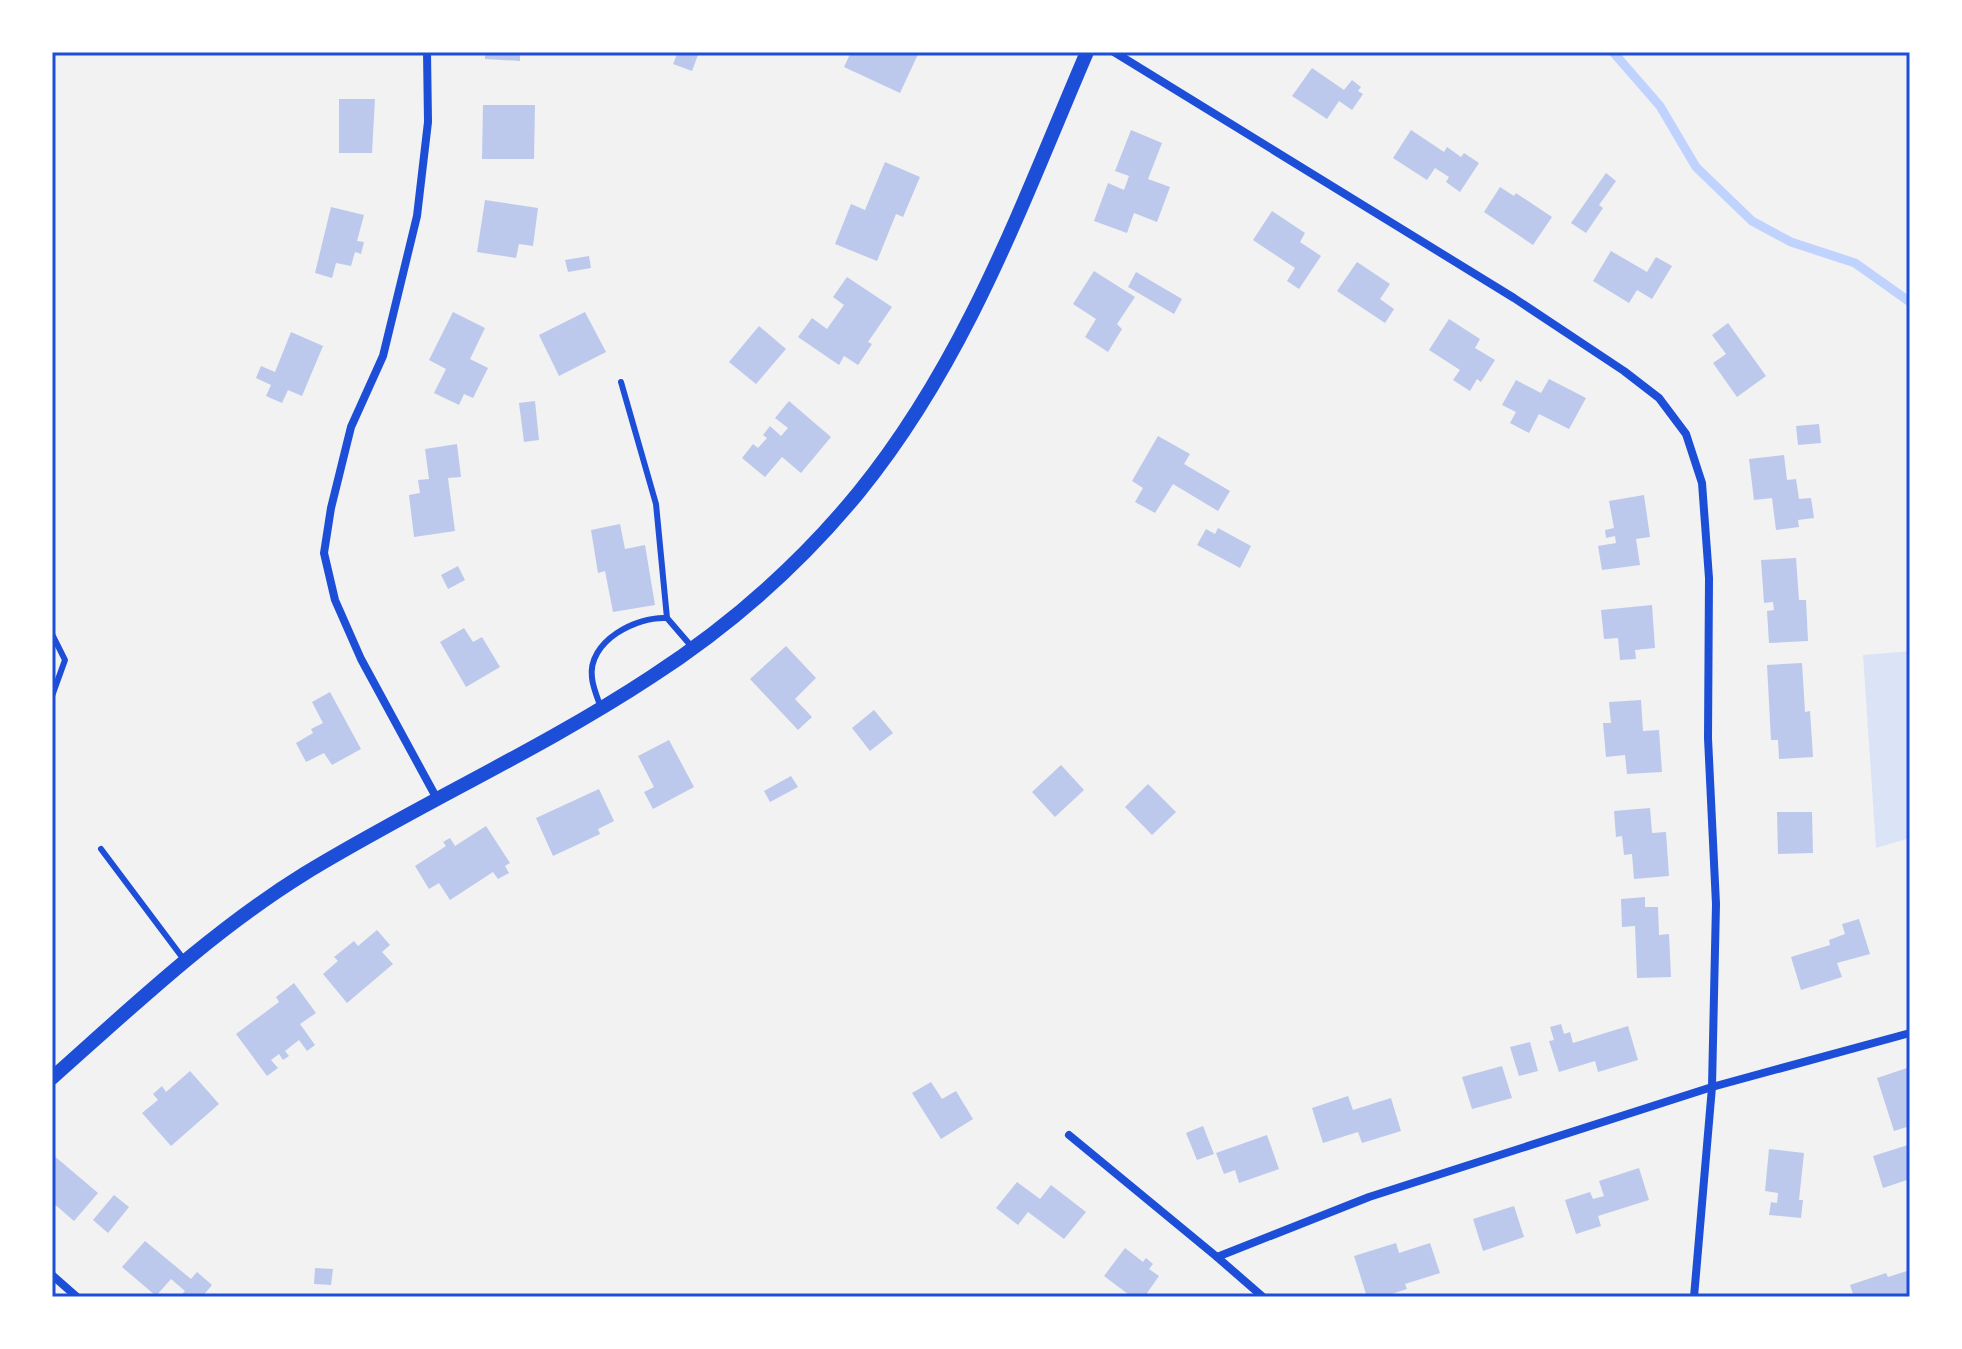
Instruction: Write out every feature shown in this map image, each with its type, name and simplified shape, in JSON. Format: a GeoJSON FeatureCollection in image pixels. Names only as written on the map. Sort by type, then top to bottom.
{"type":"FeatureCollection","features":[{"type":"Feature","properties":{"kind":"street"},"geometry":{"type":"LineString","coordinates":[[427,52],[428,122],[417,216],[383,356],[351,427],[331,508],[324,553],[335,600],[361,659],[436,797]]}},
{"type":"Feature","properties":{"kind":"street"},"geometry":{"type":"LineString","coordinates":[[52,1078],[185,961],[301,876],[436,797],[601,708],[654,675],[767,588],[814,542],[858,493],[905,431],[950,359],[981,298],[1087,52]]}},
{"type":"Feature","properties":{"kind":"street"},"geometry":{"type":"LineString","coordinates":[[1114,52],[1514,298],[1612,363],[1659,398],[1686,434],[1702,483],[1709,578],[1708,738],[1716,904],[1712,1087],[1694,1297]]}},
{"type":"Feature","properties":{"kind":"street"},"geometry":{"type":"LineString","coordinates":[[1217,1257],[1369,1197],[1712,1087],[1910,1033]]}},
{"type":"Feature","properties":{"kind":"street"},"geometry":{"type":"LineString","coordinates":[[1069,1135],[1263,1297]]}},
{"type":"Feature","properties":{"kind":"street"},"geometry":{"type":"LineString","coordinates":[[52,1275],[77,1297]]}},
{"type":"Feature","properties":{"kind":"lane"},"geometry":{"type":"LineString","coordinates":[[621,382],[656,504],[667,618],[692,647]]}},
{"type":"Feature","properties":{"kind":"lane"},"geometry":{"type":"LineString","coordinates":[[601,708],[591,676],[600,649],[613,635],[637,622],[656,617],[667,618]]}},
{"type":"Feature","properties":{"kind":"lane"},"geometry":{"type":"LineString","coordinates":[[52,634],[65,660],[52,696]]}},
{"type":"Feature","properties":{"kind":"lane"},"geometry":{"type":"LineString","coordinates":[[101,849],[185,961]]}},
{"type":"Feature","properties":{"kind":"shaded area"},"geometry":{"type":"Polygon","coordinates":[[[1910,651],[1910,838],[1876,848],[1863,655],[1910,651]]]}},
{"type":"Feature","properties":{"kind":"building"},"geometry":{"type":"Polygon","coordinates":[[[485,52],[520,52],[520,61],[485,59],[485,52]]]}},
{"type":"Feature","properties":{"kind":"building"},"geometry":{"type":"Polygon","coordinates":[[[678,52],[699,52],[692,71],[673,64],[678,52]]]}},
{"type":"Feature","properties":{"kind":"building"},"geometry":{"type":"Polygon","coordinates":[[[851,52],[919,52],[900,93],[844,67],[851,52]]]}},
{"type":"Feature","properties":{"kind":"building"},"geometry":{"type":"Polygon","coordinates":[[[1312,68],[1344,90],[1352,80],[1361,87],[1358,91],[1363,94],[1352,110],[1339,101],[1327,119],[1292,96],[1312,68]]]}},
{"type":"Feature","properties":{"kind":"building"},"geometry":{"type":"Polygon","coordinates":[[[339,99],[375,99],[372,153],[339,153],[339,99]]]}},
{"type":"Feature","properties":{"kind":"building"},"geometry":{"type":"Polygon","coordinates":[[[483,105],[535,105],[534,159],[482,159],[483,105]]]}},
{"type":"Feature","properties":{"kind":"building"},"geometry":{"type":"Polygon","coordinates":[[[1131,130],[1162,143],[1148,179],[1170,187],[1157,222],[1134,213],[1127,233],[1094,221],[1108,183],[1124,190],[1129,176],[1115,171],[1131,130]]]}},
{"type":"Feature","properties":{"kind":"building"},"geometry":{"type":"Polygon","coordinates":[[[1411,130],[1444,152],[1447,147],[1461,157],[1464,153],[1479,163],[1460,192],[1446,182],[1449,177],[1435,168],[1427,180],[1393,158],[1411,130]]]}},
{"type":"Feature","properties":{"kind":"building"},"geometry":{"type":"Polygon","coordinates":[[[885,162],[920,177],[903,217],[896,214],[877,261],[835,244],[851,204],[865,210],[885,162]]]}},
{"type":"Feature","properties":{"kind":"building"},"geometry":{"type":"Polygon","coordinates":[[[1606,173],[1616,181],[1599,205],[1603,208],[1586,233],[1571,223],[1606,173]]]}},
{"type":"Feature","properties":{"kind":"building"},"geometry":{"type":"Polygon","coordinates":[[[1500,187],[1514,196],[1516,193],[1552,217],[1533,245],[1484,212],[1500,187]]]}},
{"type":"Feature","properties":{"kind":"building"},"geometry":{"type":"Polygon","coordinates":[[[485,200],[538,208],[533,246],[519,244],[516,258],[477,252],[485,200]]]}},
{"type":"Feature","properties":{"kind":"building"},"geometry":{"type":"Polygon","coordinates":[[[331,207],[364,215],[357,241],[364,242],[361,254],[355,252],[351,266],[336,263],[332,278],[315,273],[331,207]]]}},
{"type":"Feature","properties":{"kind":"building"},"geometry":{"type":"Polygon","coordinates":[[[1272,211],[1305,233],[1300,242],[1321,256],[1299,289],[1287,281],[1295,268],[1253,240],[1272,211]]]}},
{"type":"Feature","properties":{"kind":"building"},"geometry":{"type":"Polygon","coordinates":[[[1611,251],[1647,272],[1656,257],[1672,266],[1652,299],[1637,290],[1629,303],[1593,281],[1611,251]]]}},
{"type":"Feature","properties":{"kind":"building"},"geometry":{"type":"Polygon","coordinates":[[[589,256],[591,268],[568,272],[565,260],[589,256]]]}},
{"type":"Feature","properties":{"kind":"building"},"geometry":{"type":"Polygon","coordinates":[[[1357,262],[1390,284],[1380,299],[1394,309],[1385,323],[1337,291],[1357,262]]]}},
{"type":"Feature","properties":{"kind":"building"},"geometry":{"type":"Polygon","coordinates":[[[1094,271],[1135,297],[1117,324],[1122,329],[1108,352],[1085,337],[1096,319],[1073,304],[1094,271]]]}},
{"type":"Feature","properties":{"kind":"building"},"geometry":{"type":"Polygon","coordinates":[[[1136,272],[1182,299],[1174,314],[1128,287],[1136,272]]]}},
{"type":"Feature","properties":{"kind":"building"},"geometry":{"type":"Polygon","coordinates":[[[847,277],[892,307],[868,342],[872,344],[858,365],[844,356],[839,365],[798,337],[812,318],[827,329],[844,305],[833,297],[847,277]]]}},
{"type":"Feature","properties":{"kind":"building"},"geometry":{"type":"Polygon","coordinates":[[[453,312],[485,328],[470,359],[488,368],[473,398],[464,394],[459,405],[434,393],[446,369],[429,360],[453,312]]]}},
{"type":"Feature","properties":{"kind":"building"},"geometry":{"type":"Polygon","coordinates":[[[585,312],[606,352],[559,376],[539,335],[585,312]]]}},
{"type":"Feature","properties":{"kind":"building"},"geometry":{"type":"Polygon","coordinates":[[[1449,319],[1480,339],[1475,348],[1495,360],[1481,382],[1477,379],[1470,391],[1453,380],[1460,370],[1429,350],[1449,319]]]}},
{"type":"Feature","properties":{"kind":"building"},"geometry":{"type":"Polygon","coordinates":[[[1728,323],[1766,376],[1737,397],[1713,363],[1726,354],[1712,335],[1728,323]]]}},
{"type":"Feature","properties":{"kind":"building"},"geometry":{"type":"Polygon","coordinates":[[[759,326],[786,349],[756,384],[729,362],[759,326]]]}},
{"type":"Feature","properties":{"kind":"building"},"geometry":{"type":"Polygon","coordinates":[[[291,332],[323,346],[302,396],[288,390],[282,403],[266,396],[271,385],[256,378],[261,366],[275,372],[291,332]]]}},
{"type":"Feature","properties":{"kind":"building"},"geometry":{"type":"Polygon","coordinates":[[[1549,379],[1586,398],[1569,429],[1539,414],[1529,433],[1510,423],[1516,412],[1502,405],[1516,380],[1541,393],[1549,379]]]}},
{"type":"Feature","properties":{"kind":"building"},"geometry":{"type":"Polygon","coordinates":[[[535,401],[539,440],[524,442],[519,403],[535,401]]]}},
{"type":"Feature","properties":{"kind":"building"},"geometry":{"type":"Polygon","coordinates":[[[789,401],[831,437],[801,473],[782,457],[765,477],[742,458],[753,444],[758,448],[767,438],[763,435],[770,426],[781,436],[788,428],[775,418],[789,401]]]}},
{"type":"Feature","properties":{"kind":"building"},"geometry":{"type":"Polygon","coordinates":[[[1819,424],[1821,443],[1798,445],[1796,426],[1819,424]]]}},
{"type":"Feature","properties":{"kind":"building"},"geometry":{"type":"Polygon","coordinates":[[[1158,436],[1190,454],[1184,464],[1230,491],[1218,511],[1173,484],[1155,513],[1135,502],[1143,488],[1132,481],[1158,436]]]}},
{"type":"Feature","properties":{"kind":"building"},"geometry":{"type":"Polygon","coordinates":[[[457,444],[461,477],[448,478],[455,531],[414,537],[409,495],[420,493],[418,480],[429,479],[425,449],[457,444]]]}},
{"type":"Feature","properties":{"kind":"building"},"geometry":{"type":"Polygon","coordinates":[[[1784,455],[1787,480],[1796,479],[1799,499],[1811,498],[1814,518],[1798,520],[1799,527],[1776,530],[1772,498],[1754,500],[1749,459],[1784,455]]]}},
{"type":"Feature","properties":{"kind":"building"},"geometry":{"type":"Polygon","coordinates":[[[1644,495],[1650,537],[1636,539],[1640,565],[1602,570],[1598,546],[1616,543],[1615,536],[1606,538],[1605,530],[1614,528],[1609,501],[1644,495]]]}},
{"type":"Feature","properties":{"kind":"building"},"geometry":{"type":"Polygon","coordinates":[[[620,524],[625,549],[645,545],[655,605],[613,612],[605,571],[598,573],[591,530],[620,524]]]}},
{"type":"Feature","properties":{"kind":"building"},"geometry":{"type":"Polygon","coordinates":[[[1218,528],[1251,546],[1240,568],[1197,545],[1206,529],[1215,534],[1218,528]]]}},
{"type":"Feature","properties":{"kind":"building"},"geometry":{"type":"Polygon","coordinates":[[[1796,558],[1799,600],[1806,600],[1808,641],[1769,643],[1767,611],[1774,610],[1773,602],[1764,603],[1761,560],[1796,558]]]}},
{"type":"Feature","properties":{"kind":"building"},"geometry":{"type":"Polygon","coordinates":[[[458,566],[465,580],[448,589],[441,575],[458,566]]]}},
{"type":"Feature","properties":{"kind":"building"},"geometry":{"type":"Polygon","coordinates":[[[1652,605],[1655,648],[1635,650],[1636,659],[1620,660],[1618,638],[1604,639],[1601,610],[1652,605]]]}},
{"type":"Feature","properties":{"kind":"building"},"geometry":{"type":"Polygon","coordinates":[[[464,628],[473,642],[482,637],[500,667],[466,687],[440,642],[464,628]]]}},
{"type":"Feature","properties":{"kind":"building"},"geometry":{"type":"Polygon","coordinates":[[[786,646],[816,678],[795,699],[812,717],[798,730],[750,679],[786,646]]]}},
{"type":"Feature","properties":{"kind":"building"},"geometry":{"type":"Polygon","coordinates":[[[1802,663],[1805,712],[1810,711],[1813,757],[1779,759],[1778,740],[1771,740],[1767,665],[1802,663]]]}},
{"type":"Feature","properties":{"kind":"building"},"geometry":{"type":"Polygon","coordinates":[[[330,692],[361,749],[332,765],[324,753],[306,762],[296,743],[323,723],[312,702],[330,692]]]}},
{"type":"Feature","properties":{"kind":"building"},"geometry":{"type":"Polygon","coordinates":[[[1641,700],[1643,731],[1659,730],[1662,772],[1627,774],[1625,755],[1606,757],[1603,723],[1611,723],[1609,702],[1641,700]]]}},
{"type":"Feature","properties":{"kind":"building"},"geometry":{"type":"Polygon","coordinates":[[[874,710],[893,733],[870,751],[852,728],[874,710]]]}},
{"type":"Feature","properties":{"kind":"building"},"geometry":{"type":"Polygon","coordinates":[[[669,740],[694,787],[653,809],[644,792],[654,787],[638,756],[669,740]]]}},
{"type":"Feature","properties":{"kind":"building"},"geometry":{"type":"Polygon","coordinates":[[[1061,765],[1084,790],[1055,817],[1032,792],[1061,765]]]}},
{"type":"Feature","properties":{"kind":"building"},"geometry":{"type":"Polygon","coordinates":[[[791,776],[798,787],[770,802],[764,791],[791,776]]]}},
{"type":"Feature","properties":{"kind":"building"},"geometry":{"type":"Polygon","coordinates":[[[1148,784],[1176,812],[1152,835],[1125,807],[1148,784]]]}},
{"type":"Feature","properties":{"kind":"building"},"geometry":{"type":"Polygon","coordinates":[[[599,789],[614,821],[598,829],[600,834],[553,856],[536,818],[599,789]]]}},
{"type":"Feature","properties":{"kind":"building"},"geometry":{"type":"Polygon","coordinates":[[[1650,808],[1652,833],[1666,832],[1669,876],[1634,879],[1632,854],[1624,855],[1622,836],[1616,837],[1614,811],[1650,808]]]}},
{"type":"Feature","properties":{"kind":"building"},"geometry":{"type":"Polygon","coordinates":[[[1777,812],[1812,812],[1813,853],[1778,854],[1777,812]]]}},
{"type":"Feature","properties":{"kind":"building"},"geometry":{"type":"Polygon","coordinates":[[[486,826],[510,863],[505,866],[509,873],[498,879],[493,872],[450,900],[439,883],[429,889],[415,866],[446,846],[443,842],[450,838],[455,846],[486,826]]]}},
{"type":"Feature","properties":{"kind":"building"},"geometry":{"type":"Polygon","coordinates":[[[1645,897],[1645,907],[1658,907],[1659,935],[1669,934],[1671,977],[1637,978],[1635,926],[1622,927],[1621,899],[1645,897]]]}},
{"type":"Feature","properties":{"kind":"building"},"geometry":{"type":"Polygon","coordinates":[[[1859,919],[1870,954],[1837,963],[1842,977],[1801,990],[1791,957],[1830,945],[1829,940],[1845,934],[1842,924],[1859,919]]]}},
{"type":"Feature","properties":{"kind":"building"},"geometry":{"type":"Polygon","coordinates":[[[377,930],[390,945],[382,952],[393,964],[347,1003],[323,974],[338,961],[334,957],[354,941],[358,946],[377,930]]]}},
{"type":"Feature","properties":{"kind":"building"},"geometry":{"type":"Polygon","coordinates":[[[294,983],[316,1013],[300,1024],[315,1045],[307,1051],[299,1040],[285,1051],[289,1056],[283,1060],[279,1054],[271,1060],[278,1068],[267,1076],[236,1034],[279,1002],[276,997],[294,983]]]}},
{"type":"Feature","properties":{"kind":"building"},"geometry":{"type":"Polygon","coordinates":[[[1561,1024],[1564,1034],[1570,1032],[1573,1043],[1628,1026],[1638,1060],[1598,1072],[1595,1061],[1559,1072],[1549,1041],[1554,1040],[1550,1027],[1561,1024]]]}},
{"type":"Feature","properties":{"kind":"building"},"geometry":{"type":"Polygon","coordinates":[[[1530,1042],[1538,1071],[1519,1076],[1510,1047],[1530,1042]]]}},
{"type":"Feature","properties":{"kind":"building"},"geometry":{"type":"Polygon","coordinates":[[[1502,1066],[1512,1098],[1472,1109],[1462,1077],[1502,1066]]]}},
{"type":"Feature","properties":{"kind":"building"},"geometry":{"type":"Polygon","coordinates":[[[1910,1067],[1910,1126],[1894,1131],[1877,1078],[1910,1067]]]}},
{"type":"Feature","properties":{"kind":"building"},"geometry":{"type":"Polygon","coordinates":[[[190,1071],[219,1104],[171,1146],[142,1113],[158,1100],[153,1094],[162,1086],[166,1092],[190,1071]]]}},
{"type":"Feature","properties":{"kind":"building"},"geometry":{"type":"Polygon","coordinates":[[[931,1082],[942,1099],[956,1091],[973,1119],[941,1139],[912,1093],[931,1082]]]}},
{"type":"Feature","properties":{"kind":"building"},"geometry":{"type":"Polygon","coordinates":[[[1348,1096],[1353,1110],[1391,1098],[1401,1131],[1362,1143],[1358,1132],[1323,1143],[1312,1108],[1348,1096]]]}},
{"type":"Feature","properties":{"kind":"building"},"geometry":{"type":"Polygon","coordinates":[[[1203,1126],[1214,1154],[1197,1160],[1186,1133],[1203,1126]]]}},
{"type":"Feature","properties":{"kind":"building"},"geometry":{"type":"Polygon","coordinates":[[[1267,1135],[1279,1169],[1239,1183],[1235,1170],[1224,1174],[1216,1153],[1267,1135]]]}},
{"type":"Feature","properties":{"kind":"building"},"geometry":{"type":"Polygon","coordinates":[[[1908,1145],[1910,1179],[1883,1188],[1873,1156],[1908,1145]]]}},
{"type":"Feature","properties":{"kind":"building"},"geometry":{"type":"Polygon","coordinates":[[[1769,1149],[1804,1153],[1799,1200],[1803,1200],[1801,1218],[1769,1215],[1771,1202],[1777,1203],[1778,1193],[1765,1191],[1769,1149]]]}},
{"type":"Feature","properties":{"kind":"building"},"geometry":{"type":"Polygon","coordinates":[[[52,1154],[98,1193],[74,1221],[52,1202],[52,1154]]]}},
{"type":"Feature","properties":{"kind":"building"},"geometry":{"type":"Polygon","coordinates":[[[1639,1168],[1649,1200],[1598,1216],[1601,1226],[1576,1234],[1565,1200],[1590,1192],[1593,1199],[1604,1196],[1599,1181],[1639,1168]]]}},
{"type":"Feature","properties":{"kind":"building"},"geometry":{"type":"Polygon","coordinates":[[[1017,1182],[1040,1199],[1051,1185],[1086,1212],[1064,1239],[1028,1212],[1018,1225],[996,1208],[1017,1182]]]}},
{"type":"Feature","properties":{"kind":"building"},"geometry":{"type":"Polygon","coordinates":[[[114,1195],[129,1207],[108,1233],[93,1220],[114,1195]]]}},
{"type":"Feature","properties":{"kind":"building"},"geometry":{"type":"Polygon","coordinates":[[[1514,1206],[1524,1237],[1483,1251],[1473,1219],[1514,1206]]]}},
{"type":"Feature","properties":{"kind":"building"},"geometry":{"type":"Polygon","coordinates":[[[145,1241],[191,1279],[197,1272],[212,1285],[202,1297],[179,1297],[185,1291],[171,1279],[156,1296],[122,1267],[145,1241]]]}},
{"type":"Feature","properties":{"kind":"building"},"geometry":{"type":"Polygon","coordinates":[[[1396,1243],[1399,1253],[1430,1243],[1440,1273],[1405,1284],[1407,1289],[1382,1297],[1367,1297],[1354,1256],[1396,1243]]]}},
{"type":"Feature","properties":{"kind":"building"},"geometry":{"type":"Polygon","coordinates":[[[1125,1248],[1143,1262],[1146,1258],[1153,1264],[1149,1269],[1159,1276],[1147,1293],[1151,1297],[1132,1297],[1104,1276],[1125,1248]]]}},
{"type":"Feature","properties":{"kind":"building"},"geometry":{"type":"Polygon","coordinates":[[[315,1268],[333,1269],[331,1285],[314,1284],[315,1268]]]}},
{"type":"Feature","properties":{"kind":"building"},"geometry":{"type":"Polygon","coordinates":[[[1910,1270],[1910,1297],[1854,1297],[1850,1285],[1886,1273],[1888,1277],[1910,1270]]]}},
{"type":"Feature","properties":{"kind":"waterway"},"geometry":{"type":"LineString","coordinates":[[1613,52],[1660,106],[1696,167],[1752,221],[1791,242],[1855,263],[1910,302]]}}]}
